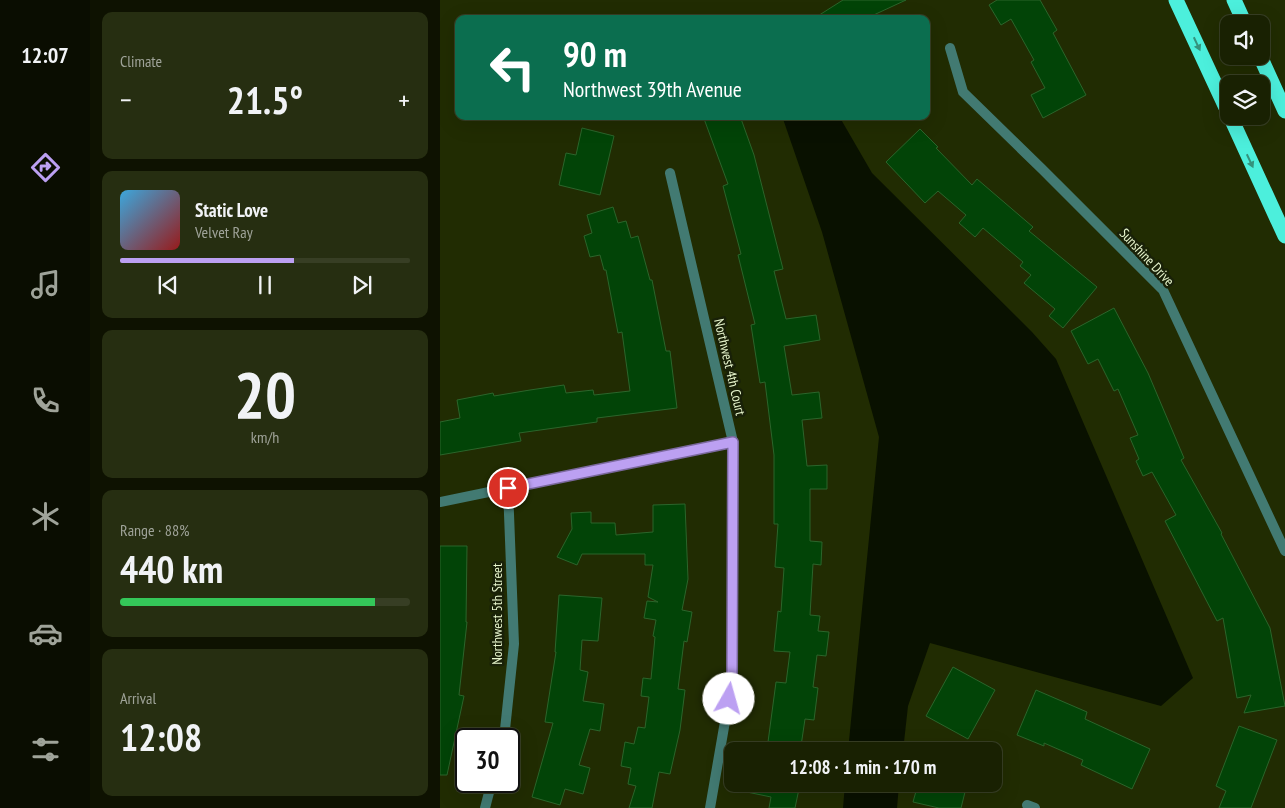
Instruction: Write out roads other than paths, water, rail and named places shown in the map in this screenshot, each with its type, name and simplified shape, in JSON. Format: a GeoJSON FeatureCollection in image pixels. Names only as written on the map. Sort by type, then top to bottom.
{"type":"FeatureCollection","features":[{"type":"Feature","properties":{"kind":"highway"},"geometry":{"type":"LineString","coordinates":[[1176,0],[1220,95]]}},
{"type":"Feature","properties":{"kind":"highway"},"geometry":{"type":"LineString","coordinates":[[1234,0],[1241,15]]}},
{"type":"Feature","properties":{"kind":"highway"},"geometry":{"type":"LineString","coordinates":[[1264,65],[1285,111]]}},
{"type":"Feature","properties":{"kind":"highway"},"geometry":{"type":"LineString","coordinates":[[1234,125],[1285,236]]}},
{"type":"Feature","properties":{"kind":"street","name":"Sunshine Drive"},"geometry":{"type":"LineString","coordinates":[[950,48],[963,92],[1163,290],[1285,550]]}},
{"type":"Feature","properties":{"kind":"street","name":"Northwest 4th Court"},"geometry":{"type":"LineString","coordinates":[[670,173],[733,442],[732,681],[710,808]]}},
{"type":"Feature","properties":{"kind":"street"},"geometry":{"type":"LineString","coordinates":[[440,502],[733,442]]}},
{"type":"Feature","properties":{"kind":"street","name":"Northwest 5th Street"},"geometry":{"type":"LineString","coordinates":[[505,728],[514,644],[508,488]]}},
{"type":"Feature","properties":{"kind":"street"},"geometry":{"type":"LineString","coordinates":[[485,808],[489,793]]}}]}
